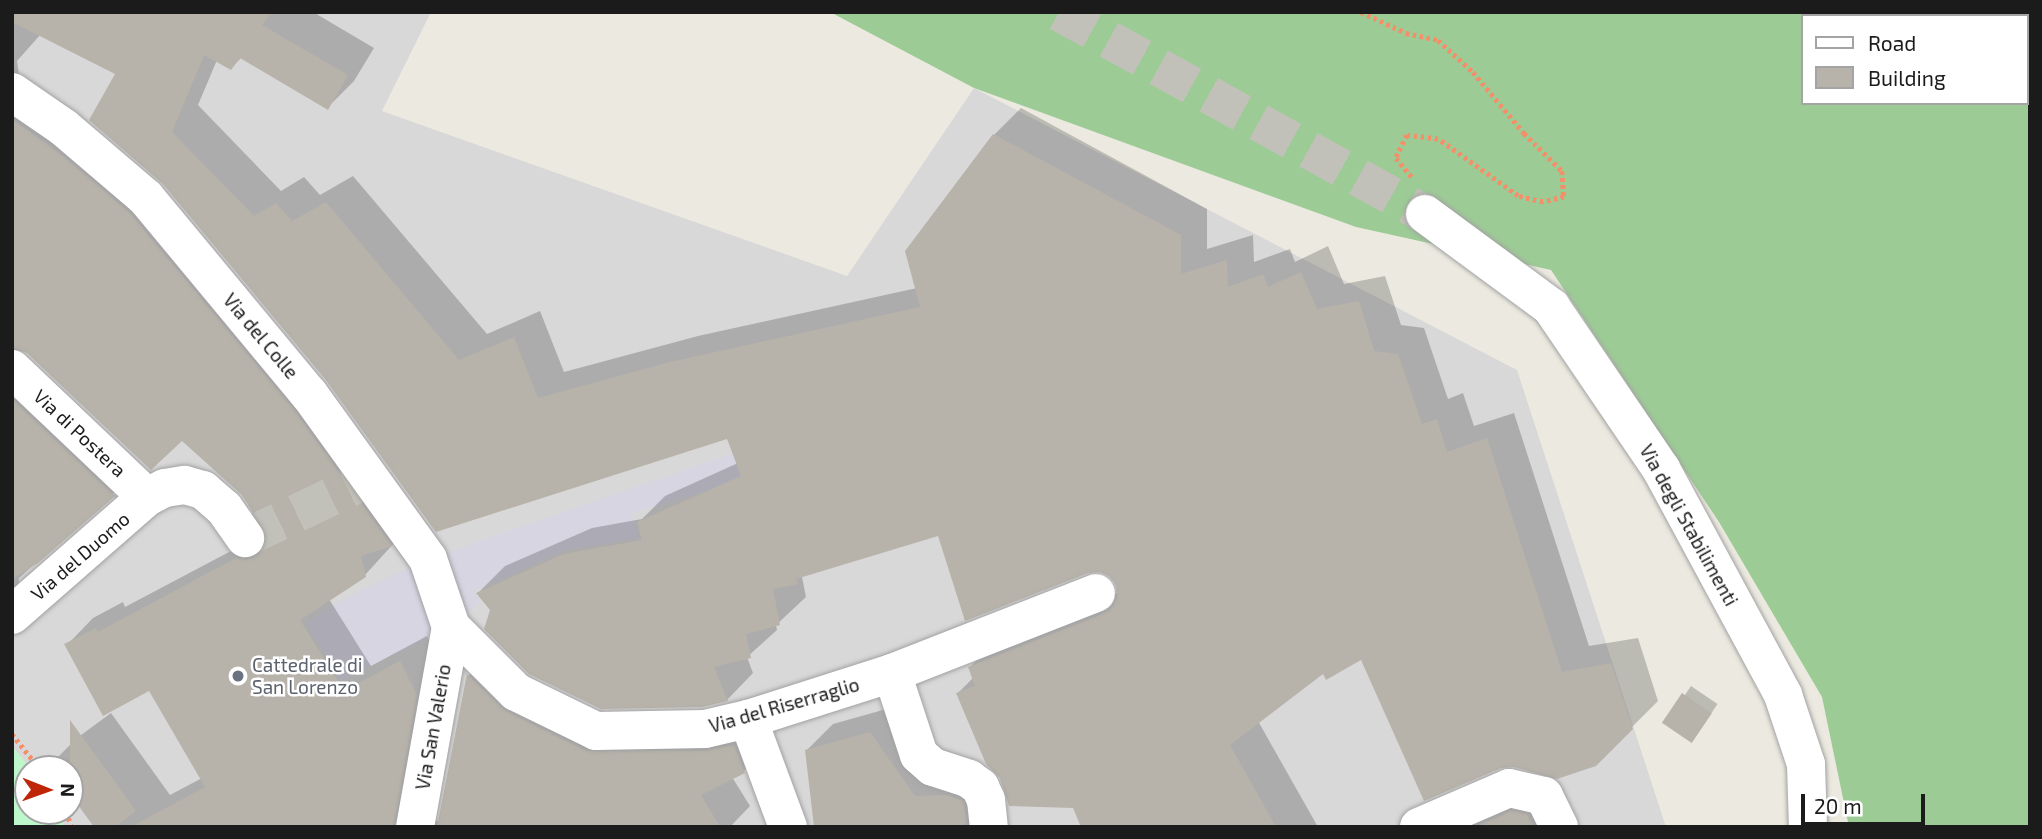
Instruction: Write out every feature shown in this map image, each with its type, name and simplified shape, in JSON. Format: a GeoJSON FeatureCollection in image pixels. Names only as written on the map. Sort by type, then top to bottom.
{"type":"FeatureCollection","features":[{"type":"Feature","properties":{"kind":"street","name":"Via del Colle"},"geometry":{"type":"LineString","coordinates":[[12,92],[63,127],[146,198],[309,394],[428,559],[451,627]]}},
{"type":"Feature","properties":{"kind":"street","name":"Via degli Stabilimenti"},"geometry":{"type":"LineString","coordinates":[[1424,201],[1551,307],[1661,469],[1783,695],[1806,764],[1808,827]]}},
{"type":"Feature","properties":{"kind":"street","name":"Via di Postera"},"geometry":{"type":"LineString","coordinates":[[12,369],[147,497]]}},
{"type":"Feature","properties":{"kind":"street"},"geometry":{"type":"LineString","coordinates":[[147,497],[175,485],[203,490],[224,508],[245,538]]}},
{"type":"Feature","properties":{"kind":"street","name":"Via del Duomo"},"geometry":{"type":"LineString","coordinates":[[12,615],[147,497]]}},
{"type":"Feature","properties":{"kind":"street","name":"Via del Riserraglio"},"geometry":{"type":"LineString","coordinates":[[451,627],[516,692],[596,731],[705,729],[748,719],[892,673],[1096,593]]}},
{"type":"Feature","properties":{"kind":"street","name":"Via San Valerio"},"geometry":{"type":"LineString","coordinates":[[415,827],[451,627]]}},
{"type":"Feature","properties":{"kind":"street"},"geometry":{"type":"LineString","coordinates":[[892,673],[919,755],[941,772],[969,779],[980,787],[986,800],[989,827]]}},
{"type":"Feature","properties":{"kind":"street"},"geometry":{"type":"LineString","coordinates":[[748,719],[788,827]]}},
{"type":"Feature","properties":{"kind":"street"},"geometry":{"type":"LineString","coordinates":[[1419,827],[1508,788],[1544,796],[1559,827]]}},
{"type":"Feature","properties":{"kind":"path"},"geometry":{"type":"LineString","coordinates":[[1361,12],[1406,33],[1438,40],[1473,72],[1524,133],[1562,171],[1564,197],[1543,202],[1518,196],[1438,139],[1407,135],[1396,158],[1424,201]]}},
{"type":"Feature","properties":{"kind":"path"},"geometry":{"type":"LineString","coordinates":[[12,734],[29,755]]}},
{"type":"Feature","properties":{"kind":"shaded area"},"geometry":{"type":"Polygon","coordinates":[[[12,12],[431,12],[382,111],[847,276],[974,88],[1517,370],[1666,827],[12,827],[12,12]]]}},
{"type":"Feature","properties":{"kind":"shaded area"},"geometry":{"type":"Polygon","coordinates":[[[892,398],[892,440],[631,513],[639,538],[565,550],[475,591],[480,602],[451,627],[340,681],[306,622],[359,591],[428,559],[892,398]]]}},
{"type":"Feature","properties":{"kind":"green space"},"geometry":{"type":"Polygon","coordinates":[[[830,12],[2030,12],[2030,827],[1849,827],[1822,697],[1719,522],[1551,270],[1356,227],[974,88],[830,12]]]}},
{"type":"Feature","properties":{"kind":"green space"},"geometry":{"type":"Polygon","coordinates":[[[12,746],[19,755],[14,755],[14,825],[64,827],[12,827],[12,746]]]}},
{"type":"Feature","properties":{"kind":"building"},"geometry":{"type":"Polygon","coordinates":[[[12,12],[271,12],[262,25],[348,75],[328,110],[240,58],[231,70],[204,55],[172,132],[254,216],[276,203],[292,221],[326,202],[459,360],[514,337],[538,398],[670,362],[920,307],[905,251],[993,134],[1181,235],[1181,274],[1227,260],[1228,287],[1263,274],[1268,287],[1301,272],[1317,309],[1359,301],[1374,351],[1398,354],[1422,424],[1437,419],[1447,452],[1487,438],[1562,672],[1611,663],[1633,729],[1596,766],[1557,779],[1514,767],[1501,768],[1424,801],[1361,660],[1326,680],[1323,674],[1230,745],[1276,827],[1081,827],[1073,808],[1009,806],[1000,778],[986,764],[956,693],[975,686],[968,667],[1105,613],[1113,606],[1117,597],[1116,584],[1109,576],[1100,572],[1088,573],[965,621],[938,536],[796,579],[798,584],[773,589],[780,625],[746,634],[751,658],[714,667],[728,701],[702,707],[601,709],[529,674],[484,629],[490,610],[476,593],[564,554],[642,540],[637,522],[741,476],[727,439],[436,532],[326,380],[163,184],[89,120],[115,74],[12,22],[12,12]]]}},
{"type":"Feature","properties":{"kind":"building"},"geometry":{"type":"Polygon","coordinates":[[[12,119],[67,159],[130,213],[292,407],[392,546],[361,556],[366,577],[300,620],[344,691],[400,661],[417,695],[394,827],[131,827],[205,787],[149,691],[103,716],[64,644],[96,628],[98,632],[236,558],[246,560],[257,556],[265,547],[267,535],[242,495],[182,441],[151,470],[27,353],[12,348],[12,119]]]}},
{"type":"Feature","properties":{"kind":"building"},"geometry":{"type":"Polygon","coordinates":[[[12,399],[115,496],[38,563],[12,579],[12,399]]]}},
{"type":"Feature","properties":{"kind":"building"},"geometry":{"type":"Polygon","coordinates":[[[467,674],[506,711],[587,751],[705,751],[734,745],[745,773],[701,795],[720,827],[437,827],[467,674]]]}},
{"type":"Feature","properties":{"kind":"building"},"geometry":{"type":"Polygon","coordinates":[[[1682,693],[1712,713],[1692,743],[1662,723],[1682,693]]]}},
{"type":"Feature","properties":{"kind":"building"},"geometry":{"type":"Polygon","coordinates":[[[70,720],[136,811],[115,827],[94,827],[84,813],[84,755],[70,755],[70,720]]]}},
{"type":"Feature","properties":{"kind":"building"},"geometry":{"type":"Polygon","coordinates":[[[870,732],[915,796],[948,795],[963,801],[967,827],[814,827],[805,750],[870,732]]]}},
{"type":"Feature","properties":{"kind":"building"},"geometry":{"type":"Polygon","coordinates":[[[1511,811],[1527,814],[1532,827],[1475,827],[1511,811]]]}},
{"type":"Feature","properties":{"kind":"tunnel"},"geometry":{"type":"LineString","coordinates":[[1059,12],[1425,214]]}},
{"type":"Feature","properties":{"kind":"tunnel"},"geometry":{"type":"LineString","coordinates":[[245,538],[370,478]]}},
{"type":"Feature","properties":{"kind":"place","name":"Cattedrale di San Lorenzo"},"geometry":{"type":"Point","coordinates":[238,676]}}]}
